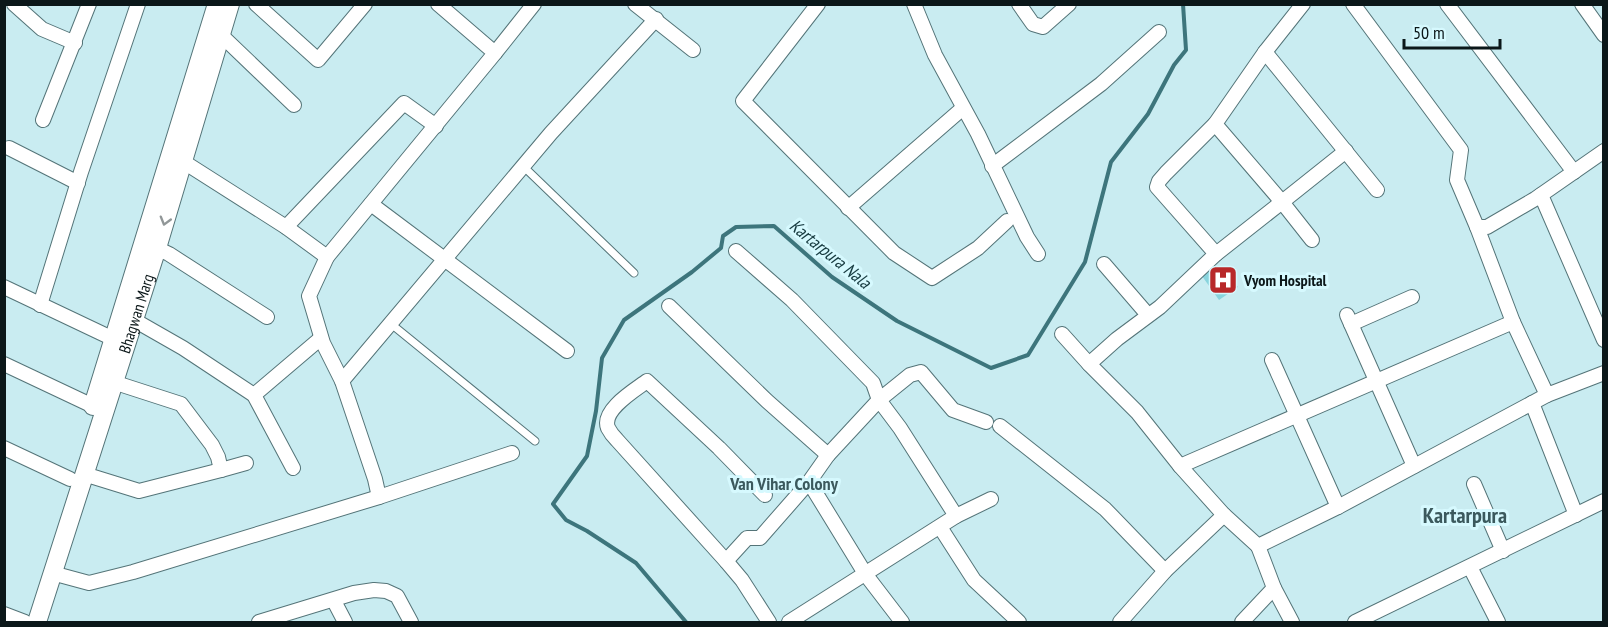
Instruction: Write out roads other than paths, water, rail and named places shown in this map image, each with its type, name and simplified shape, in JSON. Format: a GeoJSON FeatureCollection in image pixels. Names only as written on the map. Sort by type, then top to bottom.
{"type":"FeatureCollection","features":[{"type":"Feature","properties":{"kind":"street"},"geometry":{"type":"LineString","coordinates":[[14,4],[42,29],[75,43]]}},
{"type":"Feature","properties":{"kind":"street"},"geometry":{"type":"LineString","coordinates":[[43,120],[89,4]]}},
{"type":"Feature","properties":{"kind":"street"},"geometry":{"type":"LineString","coordinates":[[40,305],[138,4]]}},
{"type":"Feature","properties":{"kind":"street","name":"Bhagwan Marg"},"geometry":{"type":"LineString","coordinates":[[177,158],[217,4]]}},
{"type":"Feature","properties":{"kind":"street","name":"Bhagwan Marg"},"geometry":{"type":"LineString","coordinates":[[37,622],[77,477],[93,406],[119,342],[177,158],[230,4]]}},
{"type":"Feature","properties":{"kind":"street"},"geometry":{"type":"LineString","coordinates":[[256,4],[318,60],[366,4]]}},
{"type":"Feature","properties":{"kind":"street"},"geometry":{"type":"LineString","coordinates":[[438,4],[495,53]]}},
{"type":"Feature","properties":{"kind":"street"},"geometry":{"type":"LineString","coordinates":[[379,497],[342,381],[321,338],[309,296],[327,257],[534,4]]}},
{"type":"Feature","properties":{"kind":"street"},"geometry":{"type":"LineString","coordinates":[[635,4],[693,50]]}},
{"type":"Feature","properties":{"kind":"street"},"geometry":{"type":"LineString","coordinates":[[818,4],[743,101],[894,253],[932,278],[978,248],[1007,221]]}},
{"type":"Feature","properties":{"kind":"street"},"geometry":{"type":"LineString","coordinates":[[914,4],[935,55],[1027,237],[1038,254]]}},
{"type":"Feature","properties":{"kind":"street"},"geometry":{"type":"LineString","coordinates":[[1019,4],[1033,24],[1043,27],[1069,4]]}},
{"type":"Feature","properties":{"kind":"street"},"geometry":{"type":"LineString","coordinates":[[1216,254],[1157,188],[1159,181],[1215,124],[1265,52],[1303,4]]}},
{"type":"Feature","properties":{"kind":"street"},"geometry":{"type":"LineString","coordinates":[[1353,4],[1461,150],[1457,180],[1513,322],[1547,395]]}},
{"type":"Feature","properties":{"kind":"street"},"geometry":{"type":"LineString","coordinates":[[1447,4],[1574,172]]}},
{"type":"Feature","properties":{"kind":"street"},"geometry":{"type":"LineString","coordinates":[[1582,4],[1603,35]]}},
{"type":"Feature","properties":{"kind":"street"},"geometry":{"type":"LineString","coordinates":[[342,381],[523,166],[657,20]]}},
{"type":"Feature","properties":{"kind":"street"},"geometry":{"type":"LineString","coordinates":[[992,166],[1101,84],[1159,32]]}},
{"type":"Feature","properties":{"kind":"street"},"geometry":{"type":"LineString","coordinates":[[221,35],[294,105]]}},
{"type":"Feature","properties":{"kind":"street"},"geometry":{"type":"LineString","coordinates":[[1265,52],[1377,190]]}},
{"type":"Feature","properties":{"kind":"street"},"geometry":{"type":"LineString","coordinates":[[286,227],[404,103],[436,126]]}},
{"type":"Feature","properties":{"kind":"street"},"geometry":{"type":"LineString","coordinates":[[848,208],[963,108]]}},
{"type":"Feature","properties":{"kind":"street"},"geometry":{"type":"LineString","coordinates":[[1215,124],[1312,240]]}},
{"type":"Feature","properties":{"kind":"street"},"geometry":{"type":"LineString","coordinates":[[9,148],[78,183]]}},
{"type":"Feature","properties":{"kind":"street"},"geometry":{"type":"LineString","coordinates":[[1089,364],[1216,254],[1346,151]]}},
{"type":"Feature","properties":{"kind":"street"},"geometry":{"type":"LineString","coordinates":[[1477,227],[1487,227],[1541,195],[1604,151]]}},
{"type":"Feature","properties":{"kind":"street"},"geometry":{"type":"LineString","coordinates":[[177,158],[286,227],[327,257]]}},
{"type":"Feature","properties":{"kind":"street"},"geometry":{"type":"LineString","coordinates":[[1541,195],[1604,340]]}},
{"type":"Feature","properties":{"kind":"street"},"geometry":{"type":"LineString","coordinates":[[371,204],[567,351]]}},
{"type":"Feature","properties":{"kind":"street"},"geometry":{"type":"LineString","coordinates":[[150,245],[169,254],[267,317]]}},
{"type":"Feature","properties":{"kind":"street","name":"Bhagwan Marg"},"geometry":{"type":"LineString","coordinates":[[25,622],[113,382],[119,342],[134,320],[150,245]]}},
{"type":"Feature","properties":{"kind":"street"},"geometry":{"type":"LineString","coordinates":[[736,251],[792,300],[873,383],[879,400],[900,428],[956,516]]}},
{"type":"Feature","properties":{"kind":"street"},"geometry":{"type":"LineString","coordinates":[[1104,264],[1148,315]]}},
{"type":"Feature","properties":{"kind":"street"},"geometry":{"type":"LineString","coordinates":[[4,287],[119,342]]}},
{"type":"Feature","properties":{"kind":"street"},"geometry":{"type":"LineString","coordinates":[[1412,297],[1349,320],[1414,466]]}},
{"type":"Feature","properties":{"kind":"street"},"geometry":{"type":"LineString","coordinates":[[669,306],[767,401],[828,455]]}},
{"type":"Feature","properties":{"kind":"street"},"geometry":{"type":"LineString","coordinates":[[134,320],[183,348],[254,395],[293,468]]}},
{"type":"Feature","properties":{"kind":"street"},"geometry":{"type":"LineString","coordinates":[[1180,466],[1513,322]]}},
{"type":"Feature","properties":{"kind":"street"},"geometry":{"type":"LineString","coordinates":[[1062,334],[1137,412],[1180,466],[1224,515],[1258,546],[1274,588],[1292,622]]}},
{"type":"Feature","properties":{"kind":"street"},"geometry":{"type":"LineString","coordinates":[[254,395],[321,338]]}},
{"type":"Feature","properties":{"kind":"street"},"geometry":{"type":"LineString","coordinates":[[1272,360],[1338,507]]}},
{"type":"Feature","properties":{"kind":"street"},"geometry":{"type":"LineString","coordinates":[[4,364],[93,406]]}},
{"type":"Feature","properties":{"kind":"street"},"geometry":{"type":"LineString","coordinates":[[726,561],[747,538],[760,538],[809,483],[844,435],[879,400],[910,375],[921,372],[953,410],[986,422]]}},
{"type":"Feature","properties":{"kind":"street"},"geometry":{"type":"LineString","coordinates":[[1258,546],[1338,507],[1547,395],[1604,373]]}},
{"type":"Feature","properties":{"kind":"street"},"geometry":{"type":"LineString","coordinates":[[765,495],[719,448],[647,381],[616,405],[608,418],[608,427],[624,448],[742,580],[769,622]]}},
{"type":"Feature","properties":{"kind":"street"},"geometry":{"type":"LineString","coordinates":[[113,382],[181,404],[212,445],[221,470]]}},
{"type":"Feature","properties":{"kind":"street"},"geometry":{"type":"LineString","coordinates":[[1532,403],[1576,515]]}},
{"type":"Feature","properties":{"kind":"street"},"geometry":{"type":"LineString","coordinates":[[1000,426],[1105,509],[1165,571]]}},
{"type":"Feature","properties":{"kind":"street"},"geometry":{"type":"LineString","coordinates":[[4,448],[77,477],[139,490],[246,463]]}},
{"type":"Feature","properties":{"kind":"street"},"geometry":{"type":"LineString","coordinates":[[52,573],[89,583],[111,578],[379,497],[512,453]]}},
{"type":"Feature","properties":{"kind":"street"},"geometry":{"type":"LineString","coordinates":[[809,483],[866,575],[902,622]]}},
{"type":"Feature","properties":{"kind":"street"},"geometry":{"type":"LineString","coordinates":[[1474,484],[1503,551]]}},
{"type":"Feature","properties":{"kind":"street"},"geometry":{"type":"LineString","coordinates":[[789,622],[956,516],[991,499]]}},
{"type":"Feature","properties":{"kind":"street"},"geometry":{"type":"LineString","coordinates":[[1355,622],[1604,501]]}},
{"type":"Feature","properties":{"kind":"street"},"geometry":{"type":"LineString","coordinates":[[1120,622],[1165,571],[1224,515]]}},
{"type":"Feature","properties":{"kind":"street"},"geometry":{"type":"LineString","coordinates":[[940,527],[974,580],[1020,622]]}},
{"type":"Feature","properties":{"kind":"street"},"geometry":{"type":"LineString","coordinates":[[1470,567],[1498,622]]}},
{"type":"Feature","properties":{"kind":"street"},"geometry":{"type":"LineString","coordinates":[[1242,622],[1274,588]]}},
{"type":"Feature","properties":{"kind":"street"},"geometry":{"type":"LineString","coordinates":[[259,622],[334,601],[354,593],[374,590],[387,591],[397,596],[411,622]]}},
{"type":"Feature","properties":{"kind":"street"},"geometry":{"type":"LineString","coordinates":[[334,601],[345,622]]}},
{"type":"Feature","properties":{"kind":"street"},"geometry":{"type":"LineString","coordinates":[[4,614],[25,622]]}},
{"type":"Feature","properties":{"kind":"lane"},"geometry":{"type":"LineString","coordinates":[[523,166],[634,273]]}},
{"type":"Feature","properties":{"kind":"lane"},"geometry":{"type":"LineString","coordinates":[[390,323],[535,441]]}},
{"type":"Feature","properties":{"kind":"waterway","name":"Kartarpura Nala"},"geometry":{"type":"LineString","coordinates":[[686,622],[636,563],[566,520],[553,504],[587,456],[596,411],[602,358],[624,320],[692,272],[721,248],[723,236],[736,227],[774,226],[832,277],[897,321],[991,368],[1028,355],[1085,262],[1111,162],[1148,114],[1174,65],[1186,50],[1183,4]]}},
{"type":"Feature","properties":{"kind":"place","name":"Vyom Hospital"},"geometry":{"type":"Point","coordinates":[1223,280]}},
{"type":"Feature","properties":{"kind":"district","name":"Van Vihar Colony"},"geometry":{"type":"Point","coordinates":[784,484]}},
{"type":"Feature","properties":{"kind":"district","name":"Kartarpura"},"geometry":{"type":"Point","coordinates":[1465,515]}}]}
